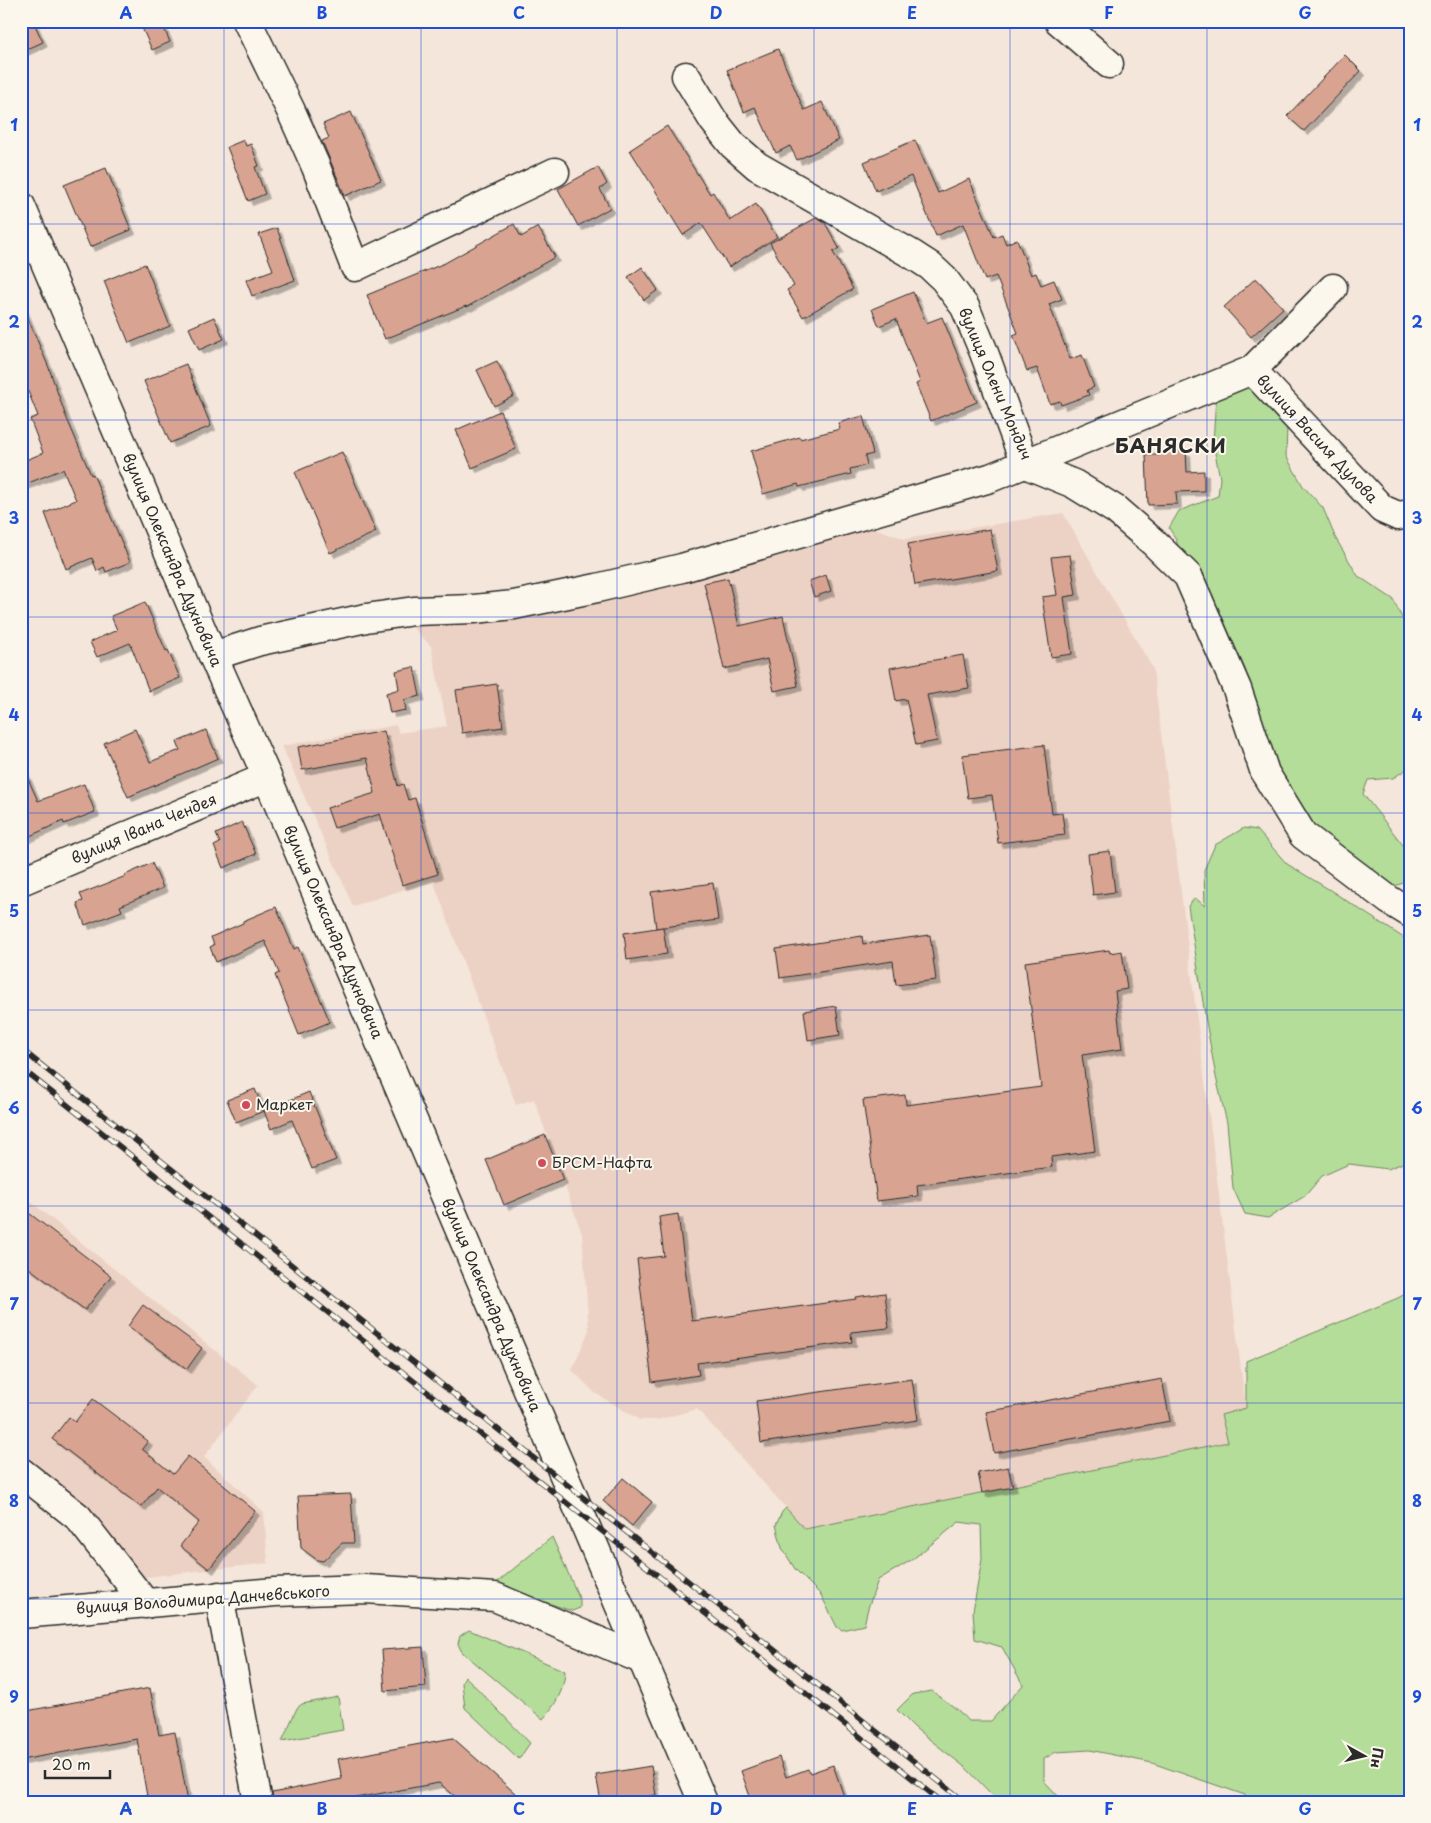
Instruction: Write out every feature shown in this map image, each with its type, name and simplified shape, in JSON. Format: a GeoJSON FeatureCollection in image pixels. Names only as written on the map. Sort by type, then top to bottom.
{"type":"FeatureCollection","features":[{"type":"Feature","properties":{"kind":"street"},"geometry":{"type":"LineString","coordinates":[[247,21],[312,159],[355,267],[554,172]]}},
{"type":"Feature","properties":{"kind":"street"},"geometry":{"type":"LineString","coordinates":[[1059,21],[1109,64]]}},
{"type":"Feature","properties":{"kind":"street","name":"вулиця Олени Мондич"},"geometry":{"type":"LineString","coordinates":[[686,76],[713,120],[733,145],[757,166],[913,255],[930,266],[944,279],[965,308],[983,350],[1025,464],[1074,484],[1116,510],[1188,576],[1237,689],[1265,773],[1303,836],[1410,913]]}},
{"type":"Feature","properties":{"kind":"street","name":"вулиця Олександра Духновича"},"geometry":{"type":"LineString","coordinates":[[21,206],[213,656],[267,777],[703,1802]]}},
{"type":"Feature","properties":{"kind":"street"},"geometry":{"type":"LineString","coordinates":[[213,656],[269,638],[366,618],[414,612],[514,605],[597,588],[682,568],[990,478],[1252,370],[1333,288]]}},
{"type":"Feature","properties":{"kind":"street","name":"вулиця Василя Дулова"},"geometry":{"type":"LineString","coordinates":[[1252,370],[1382,508],[1398,516],[1410,514]]}},
{"type":"Feature","properties":{"kind":"street","name":"вулиця Івана Чендея"},"geometry":{"type":"LineString","coordinates":[[21,881],[267,777]]}},
{"type":"Feature","properties":{"kind":"street"},"geometry":{"type":"LineString","coordinates":[[21,1472],[78,1517],[146,1604]]}},
{"type":"Feature","properties":{"kind":"street","name":"вулиця Володимира Данчевського"},"geometry":{"type":"LineString","coordinates":[[21,1614],[275,1592],[365,1590],[495,1597],[641,1659]]}},
{"type":"Feature","properties":{"kind":"street"},"geometry":{"type":"LineString","coordinates":[[219,1596],[258,1802]]}},
{"type":"Feature","properties":{"kind":"shaded area"},"geometry":{"type":"Polygon","coordinates":[[[1063,513],[1153,669],[1246,1409],[1221,1415],[1228,1442],[805,1529],[697,1409],[657,1420],[640,1420],[595,1393],[572,1370],[589,1330],[582,1234],[534,1099],[516,1105],[433,880],[353,906],[282,746],[396,725],[399,733],[447,726],[431,646],[409,624],[624,594],[874,528],[905,539],[1063,513]]]}},
{"type":"Feature","properties":{"kind":"shaded area"},"geometry":{"type":"Polygon","coordinates":[[[21,1194],[258,1385],[204,1457],[264,1512],[268,1563],[136,1578],[21,1463],[21,1194]]]}},
{"type":"Feature","properties":{"kind":"green space"},"geometry":{"type":"Polygon","coordinates":[[[1250,382],[1287,426],[1286,456],[1303,486],[1323,508],[1336,539],[1358,576],[1393,599],[1406,626],[1410,630],[1410,767],[1393,778],[1368,780],[1363,794],[1410,854],[1410,881],[1391,887],[1349,860],[1296,807],[1264,743],[1245,669],[1218,608],[1180,554],[1176,539],[1169,528],[1179,511],[1218,496],[1220,478],[1213,443],[1216,396],[1250,382]]]}},
{"type":"Feature","properties":{"kind":"green space"},"geometry":{"type":"Polygon","coordinates":[[[1244,828],[1257,830],[1287,864],[1410,942],[1410,1160],[1388,1169],[1349,1164],[1322,1176],[1305,1196],[1268,1218],[1245,1214],[1233,1188],[1227,1123],[1216,1077],[1188,906],[1195,898],[1205,906],[1204,870],[1215,845],[1244,828]]]}},
{"type":"Feature","properties":{"kind":"green space"},"geometry":{"type":"Polygon","coordinates":[[[1410,1291],[1410,1802],[1247,1802],[1245,1795],[1152,1763],[1090,1750],[1056,1752],[1044,1759],[1044,1781],[1064,1802],[999,1802],[966,1768],[915,1728],[897,1710],[913,1694],[932,1691],[958,1710],[968,1721],[991,1721],[1023,1685],[1002,1647],[975,1639],[973,1611],[982,1559],[981,1525],[959,1522],[913,1559],[878,1580],[864,1625],[842,1630],[837,1627],[821,1595],[795,1569],[782,1548],[776,1525],[786,1508],[805,1529],[1228,1442],[1221,1415],[1246,1408],[1246,1361],[1398,1298],[1410,1291]]]}},
{"type":"Feature","properties":{"kind":"green space"},"geometry":{"type":"Polygon","coordinates":[[[552,1537],[580,1600],[580,1608],[572,1611],[494,1585],[552,1537]]]}},
{"type":"Feature","properties":{"kind":"green space"},"geometry":{"type":"Polygon","coordinates":[[[469,1630],[565,1671],[563,1685],[558,1697],[543,1719],[462,1652],[458,1644],[460,1636],[469,1630]]]}},
{"type":"Feature","properties":{"kind":"green space"},"geometry":{"type":"Polygon","coordinates":[[[465,1676],[530,1743],[519,1759],[465,1708],[462,1683],[465,1676]]]}},
{"type":"Feature","properties":{"kind":"green space"},"geometry":{"type":"Polygon","coordinates":[[[338,1697],[343,1730],[282,1741],[297,1708],[302,1704],[338,1697]]]}},
{"type":"Feature","properties":{"kind":"building"},"geometry":{"type":"Polygon","coordinates":[[[21,21],[33,21],[43,42],[21,52],[21,21]]]}},
{"type":"Feature","properties":{"kind":"building"},"geometry":{"type":"Polygon","coordinates":[[[139,21],[161,21],[170,42],[152,50],[139,21]]]}},
{"type":"Feature","properties":{"kind":"building"},"geometry":{"type":"Polygon","coordinates":[[[778,49],[804,110],[822,102],[839,140],[797,160],[790,146],[776,153],[755,107],[744,112],[727,70],[778,49]]]}},
{"type":"Feature","properties":{"kind":"building"},"geometry":{"type":"Polygon","coordinates":[[[1345,55],[1361,71],[1304,131],[1287,116],[1345,55]]]}},
{"type":"Feature","properties":{"kind":"building"},"geometry":{"type":"Polygon","coordinates":[[[351,112],[381,180],[345,196],[322,141],[329,138],[323,124],[351,112]]]}},
{"type":"Feature","properties":{"kind":"building"},"geometry":{"type":"Polygon","coordinates":[[[667,126],[710,194],[713,192],[730,221],[756,204],[777,237],[729,267],[701,223],[683,235],[630,150],[667,126]]]}},
{"type":"Feature","properties":{"kind":"building"},"geometry":{"type":"Polygon","coordinates":[[[244,140],[246,146],[251,144],[259,166],[255,167],[265,194],[248,201],[227,147],[244,140]]]}},
{"type":"Feature","properties":{"kind":"building"},"geometry":{"type":"Polygon","coordinates":[[[915,140],[938,193],[969,179],[994,237],[1002,234],[1006,244],[1017,239],[1031,275],[1036,273],[1041,285],[1054,280],[1062,299],[1049,304],[1070,359],[1082,355],[1094,387],[1087,390],[1089,395],[1061,405],[1060,401],[1050,404],[1037,368],[1027,371],[1013,335],[1018,333],[996,276],[985,280],[963,224],[936,236],[911,176],[876,191],[864,162],[915,140]]]}},
{"type":"Feature","properties":{"kind":"building"},"geometry":{"type":"Polygon","coordinates":[[[598,167],[607,184],[600,189],[610,208],[578,226],[558,189],[598,167]]]}},
{"type":"Feature","properties":{"kind":"building"},"geometry":{"type":"Polygon","coordinates":[[[106,168],[131,230],[90,247],[64,185],[106,168]]]}},
{"type":"Feature","properties":{"kind":"building"},"geometry":{"type":"Polygon","coordinates":[[[816,218],[825,223],[839,248],[833,252],[853,289],[803,317],[787,290],[794,286],[770,243],[816,218]]]}},
{"type":"Feature","properties":{"kind":"building"},"geometry":{"type":"Polygon","coordinates":[[[514,224],[521,237],[538,227],[555,257],[467,307],[385,339],[367,295],[445,263],[514,224]]]}},
{"type":"Feature","properties":{"kind":"building"},"geometry":{"type":"Polygon","coordinates":[[[277,228],[295,280],[252,296],[246,280],[273,270],[259,234],[277,228]]]}},
{"type":"Feature","properties":{"kind":"building"},"geometry":{"type":"Polygon","coordinates":[[[145,264],[170,326],[129,343],[104,281],[145,264]]]}},
{"type":"Feature","properties":{"kind":"building"},"geometry":{"type":"Polygon","coordinates":[[[642,267],[658,290],[644,300],[628,277],[642,267]]]}},
{"type":"Feature","properties":{"kind":"building"},"geometry":{"type":"Polygon","coordinates":[[[1256,278],[1283,308],[1251,337],[1224,307],[1256,278]]]}},
{"type":"Feature","properties":{"kind":"building"},"geometry":{"type":"Polygon","coordinates":[[[913,292],[926,323],[942,317],[977,402],[931,421],[916,384],[920,382],[896,319],[879,326],[872,309],[913,292]]]}},
{"type":"Feature","properties":{"kind":"building"},"geometry":{"type":"Polygon","coordinates":[[[21,302],[49,368],[65,414],[91,475],[93,474],[130,562],[106,572],[104,567],[97,571],[92,558],[66,569],[45,513],[76,500],[63,469],[21,486],[21,462],[43,453],[30,419],[38,416],[21,374],[21,302]]]}},
{"type":"Feature","properties":{"kind":"building"},"geometry":{"type":"Polygon","coordinates":[[[214,317],[224,339],[199,350],[189,328],[214,317]]]}},
{"type":"Feature","properties":{"kind":"building"},"geometry":{"type":"Polygon","coordinates":[[[497,361],[514,396],[494,406],[477,370],[497,361]]]}},
{"type":"Feature","properties":{"kind":"building"},"geometry":{"type":"Polygon","coordinates":[[[186,364],[211,426],[170,443],[144,381],[186,364]]]}},
{"type":"Feature","properties":{"kind":"building"},"geometry":{"type":"Polygon","coordinates":[[[500,411],[516,449],[472,468],[456,430],[500,411]]]}},
{"type":"Feature","properties":{"kind":"building"},"geometry":{"type":"Polygon","coordinates":[[[863,416],[873,454],[865,456],[867,465],[850,469],[851,474],[799,487],[798,484],[763,494],[751,451],[800,437],[800,439],[840,429],[838,423],[863,416]]]}},
{"type":"Feature","properties":{"kind":"building"},"geometry":{"type":"Polygon","coordinates":[[[1160,451],[1186,451],[1187,472],[1204,471],[1204,491],[1176,492],[1177,504],[1148,505],[1146,455],[1160,455],[1160,451]]]}},
{"type":"Feature","properties":{"kind":"building"},"geometry":{"type":"Polygon","coordinates":[[[342,452],[376,532],[330,553],[295,472],[342,452]]]}},
{"type":"Feature","properties":{"kind":"building"},"geometry":{"type":"Polygon","coordinates":[[[990,529],[998,571],[915,585],[908,544],[990,529]]]}},
{"type":"Feature","properties":{"kind":"building"},"geometry":{"type":"Polygon","coordinates":[[[1070,555],[1076,595],[1064,597],[1072,654],[1051,657],[1042,597],[1057,595],[1051,557],[1070,555]]]}},
{"type":"Feature","properties":{"kind":"building"},"geometry":{"type":"Polygon","coordinates":[[[826,575],[831,591],[814,597],[809,581],[826,575]]]}},
{"type":"Feature","properties":{"kind":"building"},"geometry":{"type":"Polygon","coordinates":[[[728,578],[739,626],[783,616],[798,686],[774,691],[767,659],[724,669],[704,583],[728,578]]]}},
{"type":"Feature","properties":{"kind":"building"},"geometry":{"type":"Polygon","coordinates":[[[145,602],[180,678],[149,691],[130,643],[97,657],[90,642],[117,630],[111,616],[145,602]]]}},
{"type":"Feature","properties":{"kind":"building"},"geometry":{"type":"Polygon","coordinates":[[[963,655],[969,688],[927,695],[937,741],[916,745],[906,699],[896,701],[890,668],[963,655]]]}},
{"type":"Feature","properties":{"kind":"building"},"geometry":{"type":"Polygon","coordinates":[[[414,667],[420,696],[404,700],[406,710],[390,713],[386,693],[399,689],[396,671],[414,667]]]}},
{"type":"Feature","properties":{"kind":"building"},"geometry":{"type":"Polygon","coordinates":[[[497,684],[503,727],[462,733],[456,690],[497,684]]]}},
{"type":"Feature","properties":{"kind":"building"},"geometry":{"type":"Polygon","coordinates":[[[135,729],[150,762],[180,750],[177,742],[206,730],[218,758],[128,797],[104,743],[135,729]]]}},
{"type":"Feature","properties":{"kind":"building"},"geometry":{"type":"Polygon","coordinates":[[[384,731],[398,786],[403,784],[408,800],[415,798],[438,874],[402,885],[380,814],[334,828],[327,808],[375,793],[367,758],[302,770],[298,747],[384,731]]]}},
{"type":"Feature","properties":{"kind":"building"},"geometry":{"type":"Polygon","coordinates":[[[1044,745],[1052,814],[1062,813],[1065,835],[998,843],[992,795],[968,798],[962,755],[1044,745]]]}},
{"type":"Feature","properties":{"kind":"building"},"geometry":{"type":"Polygon","coordinates":[[[21,763],[38,801],[84,784],[95,812],[64,824],[63,821],[21,840],[21,763]]]}},
{"type":"Feature","properties":{"kind":"building"},"geometry":{"type":"Polygon","coordinates":[[[242,822],[256,854],[223,868],[214,846],[220,843],[216,834],[242,822]]]}},
{"type":"Feature","properties":{"kind":"building"},"geometry":{"type":"Polygon","coordinates":[[[1110,851],[1115,892],[1093,895],[1088,854],[1110,851]]]}},
{"type":"Feature","properties":{"kind":"building"},"geometry":{"type":"Polygon","coordinates":[[[152,863],[163,888],[120,906],[122,911],[85,925],[77,903],[83,901],[80,894],[126,876],[152,863]]]}},
{"type":"Feature","properties":{"kind":"building"},"geometry":{"type":"Polygon","coordinates":[[[713,883],[718,920],[656,928],[651,892],[713,883]]]}},
{"type":"Feature","properties":{"kind":"building"},"geometry":{"type":"Polygon","coordinates":[[[276,907],[294,949],[298,947],[330,1022],[299,1035],[275,975],[279,973],[265,941],[216,962],[210,947],[214,945],[211,937],[276,907]]]}},
{"type":"Feature","properties":{"kind":"building"},"geometry":{"type":"Polygon","coordinates":[[[663,927],[667,954],[627,960],[624,933],[663,927]]]}},
{"type":"Feature","properties":{"kind":"building"},"geometry":{"type":"Polygon","coordinates":[[[930,935],[936,980],[896,985],[893,961],[780,978],[776,949],[862,936],[863,944],[930,935]]]}},
{"type":"Feature","properties":{"kind":"building"},"geometry":{"type":"Polygon","coordinates":[[[1109,950],[1110,953],[1122,951],[1127,989],[1115,991],[1122,1049],[1082,1055],[1095,1151],[1051,1157],[1052,1167],[917,1185],[918,1196],[877,1201],[863,1100],[905,1095],[906,1105],[1041,1087],[1025,962],[1109,950]]]}},
{"type":"Feature","properties":{"kind":"building"},"geometry":{"type":"Polygon","coordinates":[[[836,1006],[840,1035],[808,1040],[804,1011],[836,1006]]]}},
{"type":"Feature","properties":{"kind":"building","name":"Маркет"},"geometry":{"type":"Polygon","coordinates":[[[255,1089],[264,1111],[236,1122],[227,1100],[255,1089]]]}},
{"type":"Feature","properties":{"kind":"building"},"geometry":{"type":"Polygon","coordinates":[[[309,1092],[336,1160],[312,1169],[292,1120],[271,1129],[264,1111],[309,1092]]]}},
{"type":"Feature","properties":{"kind":"building"},"geometry":{"type":"Polygon","coordinates":[[[545,1135],[563,1180],[504,1205],[486,1160],[545,1135]]]}},
{"type":"Feature","properties":{"kind":"building"},"geometry":{"type":"Polygon","coordinates":[[[21,1207],[111,1276],[85,1310],[21,1262],[21,1207]]]}},
{"type":"Feature","properties":{"kind":"building"},"geometry":{"type":"Polygon","coordinates":[[[678,1214],[692,1321],[856,1299],[855,1297],[885,1293],[889,1328],[851,1332],[852,1342],[697,1363],[699,1375],[652,1382],[637,1259],[664,1256],[659,1217],[678,1214]]]}},
{"type":"Feature","properties":{"kind":"building"},"geometry":{"type":"Polygon","coordinates":[[[143,1305],[202,1348],[187,1369],[128,1326],[143,1305]]]}},
{"type":"Feature","properties":{"kind":"building"},"geometry":{"type":"Polygon","coordinates":[[[912,1379],[918,1420],[761,1443],[756,1401],[912,1379]]]}},
{"type":"Feature","properties":{"kind":"building"},"geometry":{"type":"Polygon","coordinates":[[[1162,1379],[1170,1421],[994,1453],[986,1412],[1162,1379]]]}},
{"type":"Feature","properties":{"kind":"building"},"geometry":{"type":"Polygon","coordinates":[[[93,1399],[148,1441],[142,1449],[173,1474],[188,1456],[255,1511],[209,1569],[180,1546],[199,1522],[157,1487],[141,1507],[52,1439],[69,1417],[75,1422],[93,1399]]]}},
{"type":"Feature","properties":{"kind":"building"},"geometry":{"type":"Polygon","coordinates":[[[1008,1467],[1013,1487],[982,1493],[978,1473],[1008,1467]]]}},
{"type":"Feature","properties":{"kind":"building"},"geometry":{"type":"Polygon","coordinates":[[[623,1478],[652,1502],[632,1526],[603,1501],[623,1478]]]}},
{"type":"Feature","properties":{"kind":"building"},"geometry":{"type":"Polygon","coordinates":[[[351,1494],[354,1543],[342,1543],[323,1561],[317,1560],[301,1548],[298,1496],[351,1494]]]}},
{"type":"Feature","properties":{"kind":"building"},"geometry":{"type":"Polygon","coordinates":[[[423,1647],[426,1687],[385,1691],[382,1650],[423,1647]]]}},
{"type":"Feature","properties":{"kind":"building"},"geometry":{"type":"Polygon","coordinates":[[[150,1688],[159,1735],[175,1732],[188,1802],[148,1802],[137,1739],[21,1760],[21,1712],[150,1688]]]}},
{"type":"Feature","properties":{"kind":"building"},"geometry":{"type":"Polygon","coordinates":[[[453,1738],[525,1802],[462,1802],[439,1783],[333,1802],[273,1802],[272,1793],[342,1779],[338,1759],[453,1738]]]}},
{"type":"Feature","properties":{"kind":"building"},"geometry":{"type":"Polygon","coordinates":[[[779,1757],[786,1777],[808,1769],[810,1773],[833,1765],[846,1802],[752,1802],[741,1771],[779,1757]]]}},
{"type":"Feature","properties":{"kind":"building"},"geometry":{"type":"Polygon","coordinates":[[[651,1766],[656,1795],[615,1802],[601,1802],[596,1775],[651,1766]]]}},
{"type":"Feature","properties":{"kind":"railway"},"geometry":{"type":"LineString","coordinates":[[21,1049],[965,1802]]}},
{"type":"Feature","properties":{"kind":"railway"},"geometry":{"type":"LineString","coordinates":[[21,1068],[942,1802]]}},
{"type":"Feature","properties":{"kind":"place","name":"Маркет"},"geometry":{"type":"Point","coordinates":[246,1105]}},
{"type":"Feature","properties":{"kind":"place","name":"БРСМ-Нафта"},"geometry":{"type":"Point","coordinates":[542,1163]}},
{"type":"Feature","properties":{"kind":"district","name":"БАНЯСКИ"},"geometry":{"type":"Point","coordinates":[1171,446]}}]}
